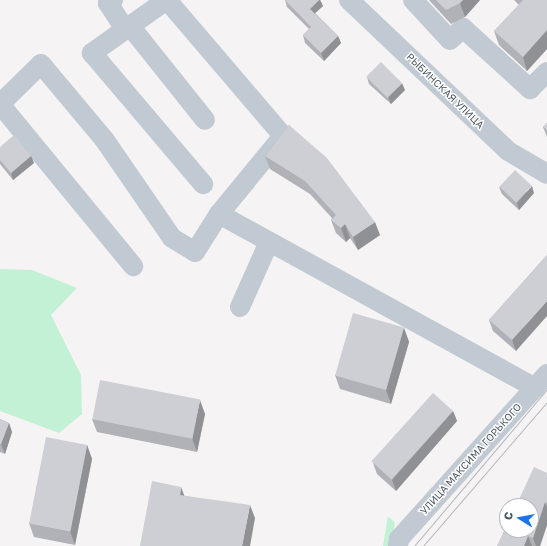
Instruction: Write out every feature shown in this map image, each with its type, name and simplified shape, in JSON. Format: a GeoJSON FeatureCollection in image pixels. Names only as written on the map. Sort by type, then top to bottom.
{"type":"FeatureCollection","features":[{"type":"Feature","properties":{"kind":"street"},"geometry":{"type":"LineString","coordinates":[[112,0],[108,3],[205,120]]}},
{"type":"Feature","properties":{"kind":"street","name":"РЫБИНСКАЯ УЛИЦА"},"geometry":{"type":"LineString","coordinates":[[349,0],[508,151],[547,174]]}},
{"type":"Feature","properties":{"kind":"street"},"geometry":{"type":"LineString","coordinates":[[413,0],[450,40],[463,28],[530,89],[547,72]]}},
{"type":"Feature","properties":{"kind":"street"},"geometry":{"type":"LineString","coordinates":[[133,266],[0,104],[41,64],[104,139],[172,238],[195,252],[219,214],[283,136],[166,1],[92,53],[203,184]]}},
{"type":"Feature","properties":{"kind":"street"},"geometry":{"type":"LineString","coordinates":[[219,214],[270,242],[541,381]]}},
{"type":"Feature","properties":{"kind":"street"},"geometry":{"type":"LineString","coordinates":[[240,307],[270,242]]}},
{"type":"Feature","properties":{"kind":"street","name":"УЛИЦА МАКСИМА ГОРЬКОГО"},"geometry":{"type":"LineString","coordinates":[[398,546],[400,539],[541,381]]}},
{"type":"Feature","properties":{"kind":"green space"},"geometry":{"type":"Polygon","coordinates":[[[0,269],[32,270],[77,288],[51,315],[81,375],[82,414],[59,433],[0,411],[0,269]]]}},
{"type":"Feature","properties":{"kind":"green space"},"geometry":{"type":"Polygon","coordinates":[[[388,516],[395,523],[391,546],[383,546],[388,516]]]}},
{"type":"Feature","properties":{"kind":"building"},"geometry":{"type":"Polygon","coordinates":[[[285,0],[319,0],[310,9],[338,36],[321,53],[303,35],[311,27],[285,0]]]}},
{"type":"Feature","properties":{"kind":"building"},"geometry":{"type":"Polygon","coordinates":[[[436,0],[463,0],[446,10],[436,0]]]}},
{"type":"Feature","properties":{"kind":"building"},"geometry":{"type":"Polygon","coordinates":[[[523,0],[547,0],[547,30],[523,57],[494,31],[523,0]]]}},
{"type":"Feature","properties":{"kind":"building"},"geometry":{"type":"Polygon","coordinates":[[[381,62],[402,83],[387,98],[366,77],[381,62]]]}},
{"type":"Feature","properties":{"kind":"building"},"geometry":{"type":"Polygon","coordinates":[[[547,123],[547,130],[543,127],[547,123]]]}},
{"type":"Feature","properties":{"kind":"building"},"geometry":{"type":"Polygon","coordinates":[[[289,125],[327,158],[375,222],[353,237],[345,224],[341,228],[331,220],[336,215],[305,181],[265,156],[289,125]]]}},
{"type":"Feature","properties":{"kind":"building"},"geometry":{"type":"Polygon","coordinates":[[[14,135],[31,156],[11,173],[0,160],[0,147],[14,135]]]}},
{"type":"Feature","properties":{"kind":"building"},"geometry":{"type":"Polygon","coordinates":[[[515,170],[532,186],[516,203],[499,187],[515,170]]]}},
{"type":"Feature","properties":{"kind":"building"},"geometry":{"type":"Polygon","coordinates":[[[547,255],[547,301],[512,340],[489,320],[547,255]]]}},
{"type":"Feature","properties":{"kind":"building"},"geometry":{"type":"Polygon","coordinates":[[[353,313],[404,328],[386,390],[335,375],[353,313]]]}},
{"type":"Feature","properties":{"kind":"building"},"geometry":{"type":"Polygon","coordinates":[[[100,380],[200,399],[192,439],[92,419],[100,380]]]}},
{"type":"Feature","properties":{"kind":"building"},"geometry":{"type":"Polygon","coordinates":[[[433,393],[453,411],[392,479],[371,461],[433,393]]]}},
{"type":"Feature","properties":{"kind":"building"},"geometry":{"type":"Polygon","coordinates":[[[0,419],[9,423],[1,444],[0,444],[0,419]]]}},
{"type":"Feature","properties":{"kind":"building"},"geometry":{"type":"Polygon","coordinates":[[[46,437],[87,445],[70,531],[29,523],[46,437]]]}},
{"type":"Feature","properties":{"kind":"building"},"geometry":{"type":"Polygon","coordinates":[[[534,467],[547,473],[547,503],[545,502],[539,520],[539,498],[520,498],[534,467]]]}},
{"type":"Feature","properties":{"kind":"building"},"geometry":{"type":"Polygon","coordinates":[[[152,481],[181,487],[180,495],[250,505],[242,546],[140,546],[152,481]]]}},
{"type":"Feature","properties":{"kind":"building"},"geometry":{"type":"Polygon","coordinates":[[[501,538],[527,538],[524,546],[497,546],[501,538]]]}},
{"type":"Feature","properties":{"kind":"tram line"},"geometry":{"type":"LineString","coordinates":[[414,546],[547,389]]}},
{"type":"Feature","properties":{"kind":"tram line"},"geometry":{"type":"LineString","coordinates":[[423,546],[547,402]]}}]}
